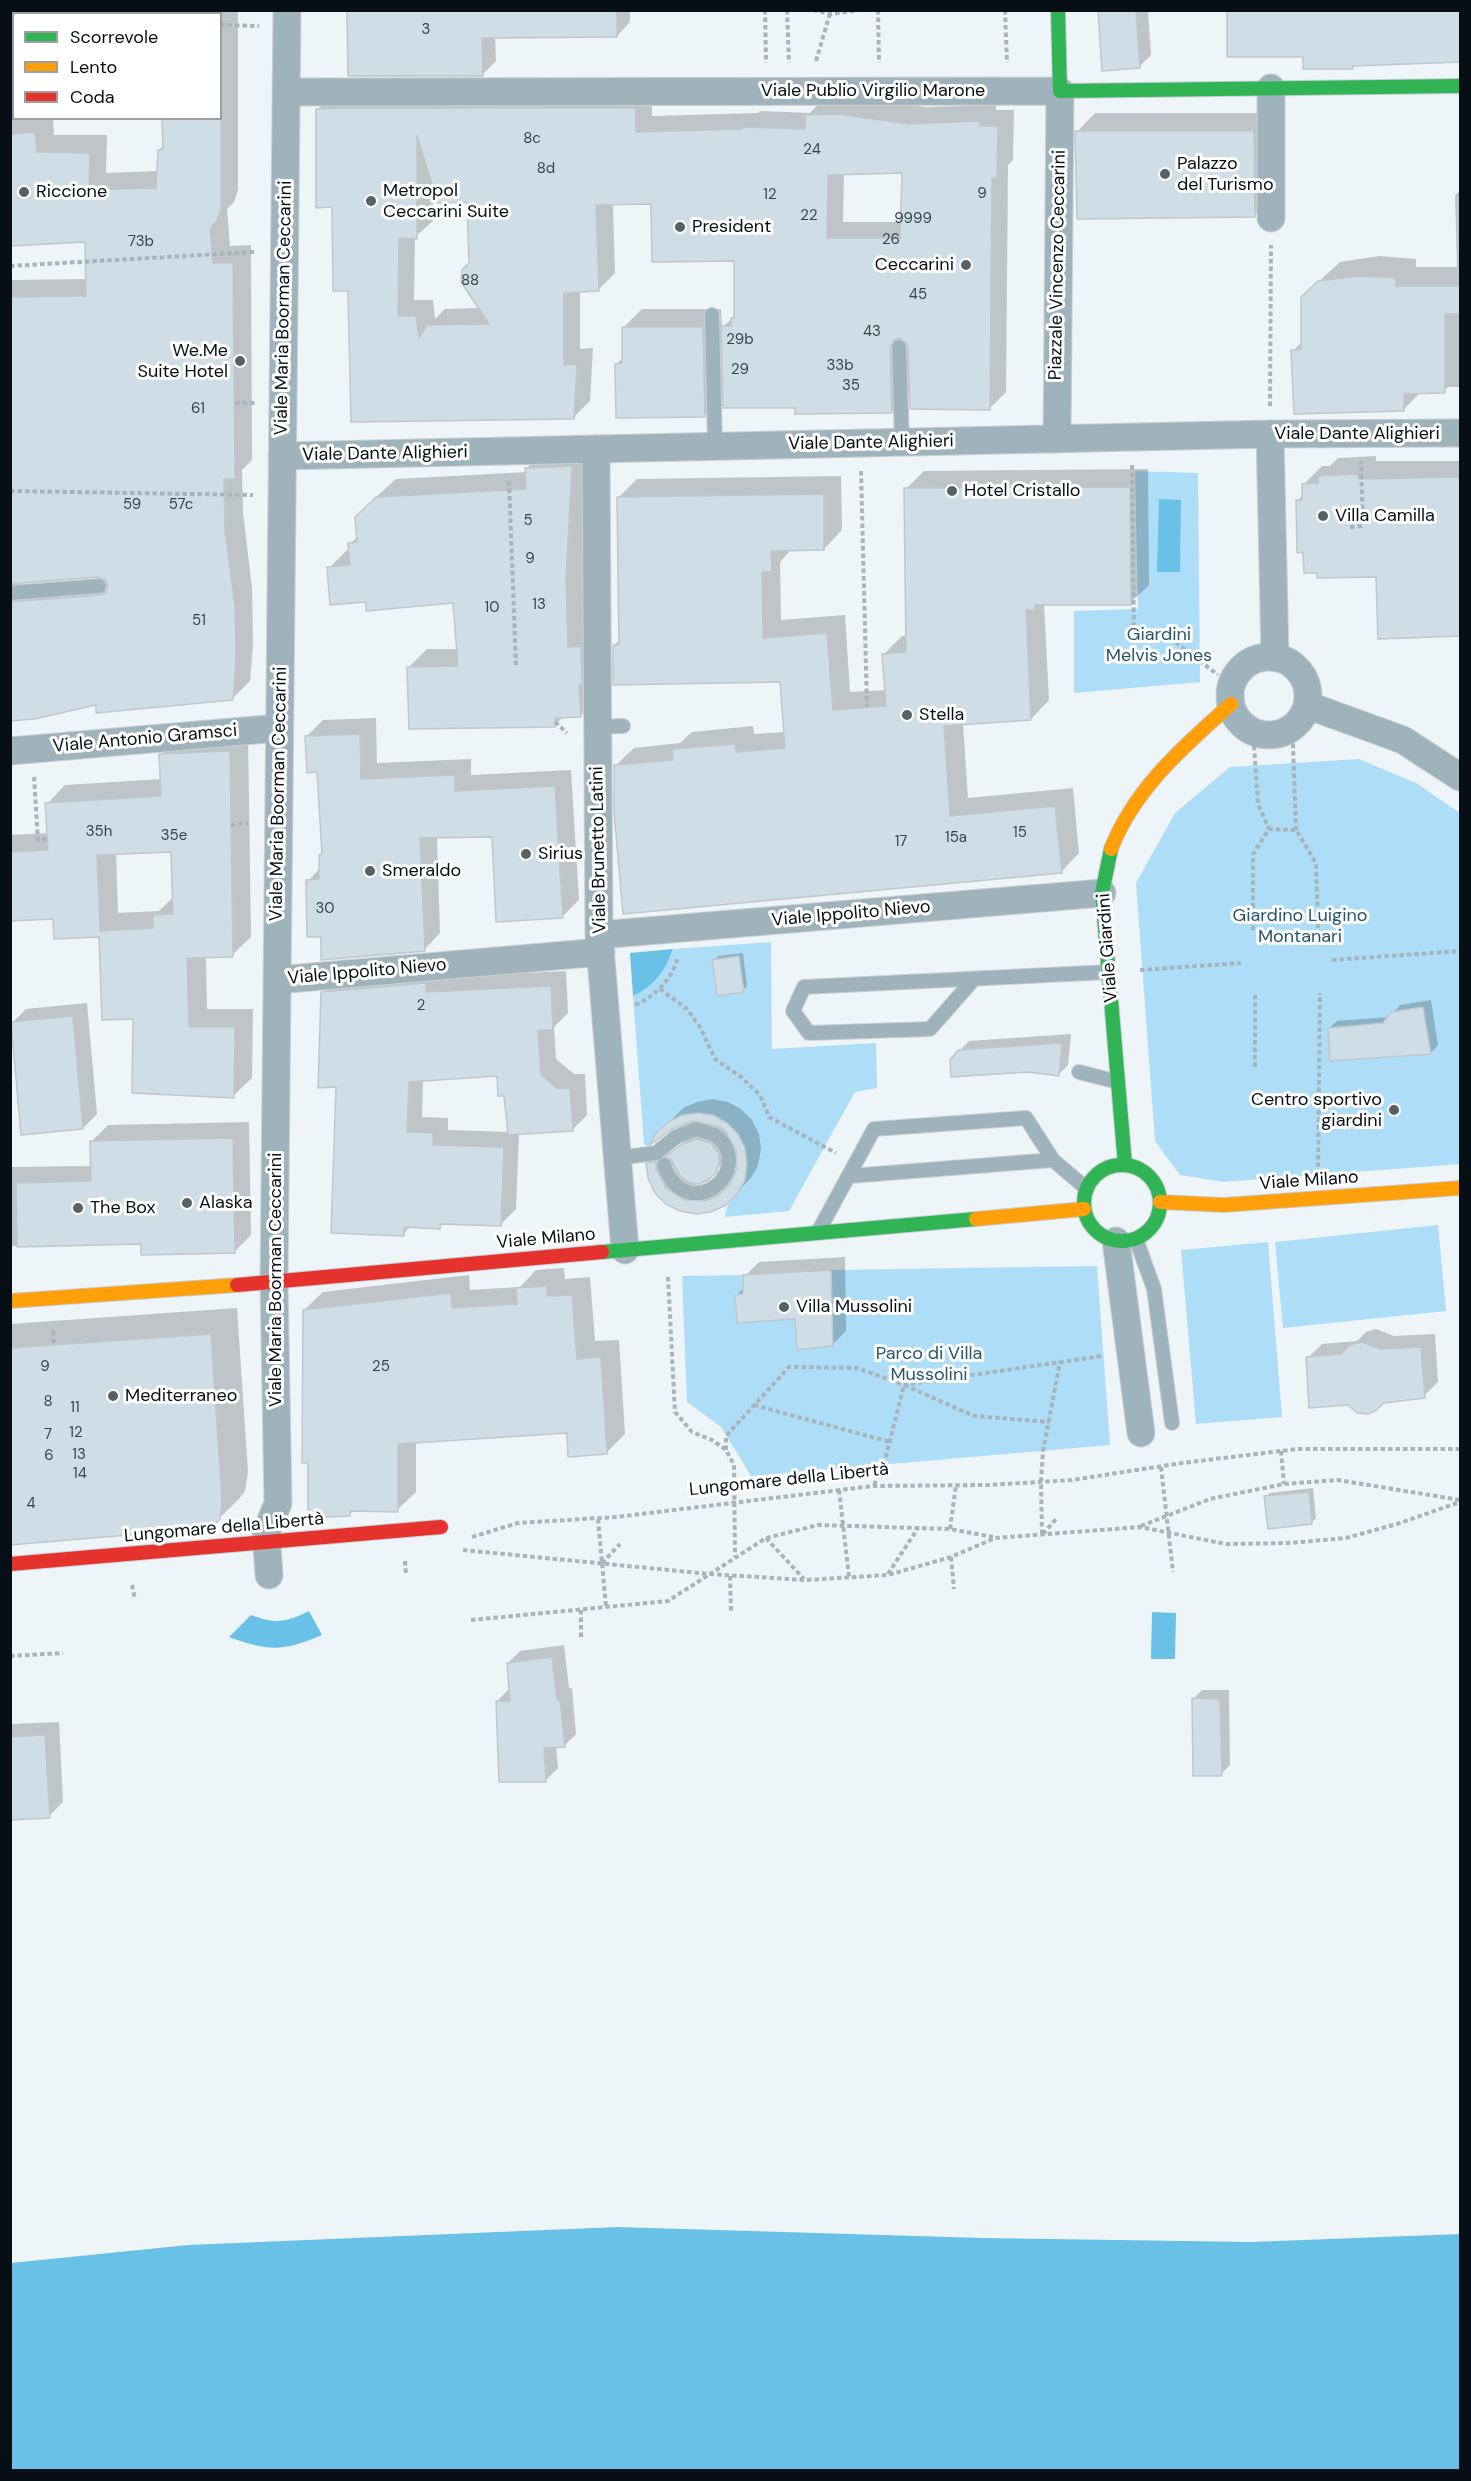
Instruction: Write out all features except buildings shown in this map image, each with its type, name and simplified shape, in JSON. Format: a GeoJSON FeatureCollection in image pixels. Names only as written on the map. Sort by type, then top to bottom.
{"type":"FeatureCollection","features":[{"type":"Feature","properties":{"kind":"street"},"geometry":{"type":"LineString","coordinates":[[1058,10],[1060,90]]}},
{"type":"Feature","properties":{"kind":"street","name":"Viale Maria Boorman Ceccarini"},"geometry":{"type":"LineString","coordinates":[[269,1575],[266,1533],[278,1503],[274,1282],[286,18]]}},
{"type":"Feature","properties":{"kind":"street","name":"Viale Publio Virgilio Marone"},"geometry":{"type":"LineString","coordinates":[[286,92],[1007,91],[1461,86]]}},
{"type":"Feature","properties":{"kind":"street"},"geometry":{"type":"LineString","coordinates":[[1271,88],[1271,218]]}},
{"type":"Feature","properties":{"kind":"street","name":"Piazzale Vincenzo Ceccarini"},"geometry":{"type":"LineString","coordinates":[[1057,439],[1060,90]]}},
{"type":"Feature","properties":{"kind":"street","name":"Viale Dante Alighieri"},"geometry":{"type":"LineString","coordinates":[[282,456],[1270,434],[1461,433]]}},
{"type":"Feature","properties":{"kind":"street"},"geometry":{"type":"LineString","coordinates":[[1270,434],[1275,657]]}},
{"type":"Feature","properties":{"kind":"street","name":"Viale Brunetto Latini"},"geometry":{"type":"LineString","coordinates":[[596,449],[610,727],[600,943],[625,1250]]}},
{"type":"Feature","properties":{"kind":"street"},"geometry":{"type":"LineString","coordinates":[[1275,657],[1287,661],[1298,669],[1306,680],[1309,693],[1302,717],[1283,732],[1263,734],[1243,724],[1231,695],[1244,666],[1253,660],[1275,657]]}},
{"type":"Feature","properties":{"kind":"street","name":"Viale Giardini"},"geometry":{"type":"LineString","coordinates":[[1125,1165],[1102,893],[1108,856],[1132,806],[1176,753],[1231,695]]}},
{"type":"Feature","properties":{"kind":"street"},"geometry":{"type":"LineString","coordinates":[[1307,705],[1403,740],[1461,777]]}},
{"type":"Feature","properties":{"kind":"street","name":"Viale Antonio Gramsci"},"geometry":{"type":"LineString","coordinates":[[21,750],[279,728]]}},
{"type":"Feature","properties":{"kind":"street","name":"Viale Ippolito Nievo"},"geometry":{"type":"LineString","coordinates":[[277,980],[600,943],[680,928],[1102,893]]}},
{"type":"Feature","properties":{"kind":"street"},"geometry":{"type":"LineString","coordinates":[[1125,1165],[1135,1167],[1150,1177],[1156,1184],[1160,1202],[1154,1224],[1146,1233],[1126,1240],[1105,1237],[1095,1230],[1088,1221],[1084,1209],[1087,1189],[1092,1178],[1113,1166],[1125,1165]]}},
{"type":"Feature","properties":{"kind":"street","name":"Viale Milano"},"geometry":{"type":"LineString","coordinates":[[1160,1202],[1224,1205],[1461,1188]]}},
{"type":"Feature","properties":{"kind":"street","name":"Viale Milano"},"geometry":{"type":"LineString","coordinates":[[10,1300],[274,1282],[1084,1209]]}},
{"type":"Feature","properties":{"kind":"street"},"geometry":{"type":"LineString","coordinates":[[1126,1240],[1130,1353],[1141,1432]]}},
{"type":"Feature","properties":{"kind":"street","name":"Lungomare della Libertà"},"geometry":{"type":"LineString","coordinates":[[10,1564],[441,1527]]}},
{"type":"Feature","properties":{"kind":"lane"},"geometry":{"type":"LineString","coordinates":[[712,315],[715,446]]}},
{"type":"Feature","properties":{"kind":"lane"},"geometry":{"type":"LineString","coordinates":[[899,347],[902,442]]}},
{"type":"Feature","properties":{"kind":"lane"},"geometry":{"type":"LineString","coordinates":[[10,593],[99,586]]}},
{"type":"Feature","properties":{"kind":"lane"},"geometry":{"type":"LineString","coordinates":[[974,979],[930,1029],[809,1033],[792,1011],[804,987],[1109,972]]}},
{"type":"Feature","properties":{"kind":"lane"},"geometry":{"type":"LineString","coordinates":[[1079,1072],[1118,1082]]}},
{"type":"Feature","properties":{"kind":"lane"},"geometry":{"type":"LineString","coordinates":[[818,1233],[874,1129],[1026,1118],[1053,1160],[1087,1189]]}},
{"type":"Feature","properties":{"kind":"lane"},"geometry":{"type":"LineString","coordinates":[[617,1158],[656,1153],[676,1137],[696,1129],[717,1136],[729,1156],[727,1174],[713,1190],[695,1194],[677,1187],[669,1179],[664,1165]]}},
{"type":"Feature","properties":{"kind":"lane"},"geometry":{"type":"LineString","coordinates":[[850,1176],[1053,1160]]}},
{"type":"Feature","properties":{"kind":"lane"},"geometry":{"type":"LineString","coordinates":[[1126,1240],[1154,1289],[1172,1423]]}},
{"type":"Feature","properties":{"kind":"path"},"geometry":{"type":"LineString","coordinates":[[765,10],[788,91]]}},
{"type":"Feature","properties":{"kind":"path"},"geometry":{"type":"LineString","coordinates":[[787,10],[788,91]]}},
{"type":"Feature","properties":{"kind":"path"},"geometry":{"type":"LineString","coordinates":[[813,10],[831,12],[860,10]]}},
{"type":"Feature","properties":{"kind":"path"},"geometry":{"type":"LineString","coordinates":[[878,10],[880,91]]}},
{"type":"Feature","properties":{"kind":"path"},"geometry":{"type":"LineString","coordinates":[[1005,10],[1007,91]]}},
{"type":"Feature","properties":{"kind":"path"},"geometry":{"type":"LineString","coordinates":[[788,91],[831,12]]}},
{"type":"Feature","properties":{"kind":"path"},"geometry":{"type":"LineString","coordinates":[[222,25],[286,18]]}},
{"type":"Feature","properties":{"kind":"path"},"geometry":{"type":"LineString","coordinates":[[1270,434],[1271,218]]}},
{"type":"Feature","properties":{"kind":"path"},"geometry":{"type":"LineString","coordinates":[[10,266],[284,250]]}},
{"type":"Feature","properties":{"kind":"path"},"geometry":{"type":"LineString","coordinates":[[1350,527],[1363,526],[1361,434]]}},
{"type":"Feature","properties":{"kind":"path"},"geometry":{"type":"LineString","coordinates":[[1132,437],[1134,639],[1169,637],[1231,695]]}},
{"type":"Feature","properties":{"kind":"path"},"geometry":{"type":"LineString","coordinates":[[860,443],[867,707]]}},
{"type":"Feature","properties":{"kind":"path"},"geometry":{"type":"LineString","coordinates":[[508,451],[516,666]]}},
{"type":"Feature","properties":{"kind":"path"},"geometry":{"type":"LineString","coordinates":[[10,491],[282,496]]}},
{"type":"Feature","properties":{"kind":"path"},"geometry":{"type":"LineString","coordinates":[[1253,731],[1258,804],[1269,829]]}},
{"type":"Feature","properties":{"kind":"path"},"geometry":{"type":"LineString","coordinates":[[1283,732],[1293,745],[1296,830],[1316,863],[1318,928]]}},
{"type":"Feature","properties":{"kind":"path"},"geometry":{"type":"LineString","coordinates":[[21,750],[38,840],[48,839]]}},
{"type":"Feature","properties":{"kind":"path"},"geometry":{"type":"LineString","coordinates":[[1269,829],[1296,830]]}},
{"type":"Feature","properties":{"kind":"path"},"geometry":{"type":"LineString","coordinates":[[1253,930],[1253,854],[1269,829]]}},
{"type":"Feature","properties":{"kind":"path"},"geometry":{"type":"LineString","coordinates":[[605,1013],[622,1010],[645,1001],[660,989],[671,974],[677,959],[680,928]]}},
{"type":"Feature","properties":{"kind":"path"},"geometry":{"type":"LineString","coordinates":[[1332,960],[1461,951]]}},
{"type":"Feature","properties":{"kind":"path"},"geometry":{"type":"LineString","coordinates":[[1109,972],[1240,963]]}},
{"type":"Feature","properties":{"kind":"path"},"geometry":{"type":"LineString","coordinates":[[660,989],[687,1009],[700,1027],[715,1059],[741,1077],[760,1095],[769,1117],[856,1164]]}},
{"type":"Feature","properties":{"kind":"path"},"geometry":{"type":"LineString","coordinates":[[1318,1198],[1320,993]]}},
{"type":"Feature","properties":{"kind":"path"},"geometry":{"type":"LineString","coordinates":[[1255,995],[1255,1067]]}},
{"type":"Feature","properties":{"kind":"path"},"geometry":{"type":"LineString","coordinates":[[667,1247],[675,1412],[692,1432],[711,1440],[726,1450]]}},
{"type":"Feature","properties":{"kind":"path"},"geometry":{"type":"LineString","coordinates":[[904,1385],[1130,1353]]}},
{"type":"Feature","properties":{"kind":"path"},"geometry":{"type":"LineString","coordinates":[[1042,1534],[1043,1451],[1060,1362]]}},
{"type":"Feature","properties":{"kind":"path"},"geometry":{"type":"LineString","coordinates":[[735,1557],[734,1465],[726,1450],[726,1436],[789,1367],[857,1368],[904,1385],[974,1416],[1049,1422]]}},
{"type":"Feature","properties":{"kind":"path"},"geometry":{"type":"LineString","coordinates":[[873,1486],[884,1464],[904,1385]]}},
{"type":"Feature","properties":{"kind":"path"},"geometry":{"type":"LineString","coordinates":[[754,1405],[890,1442]]}},
{"type":"Feature","properties":{"kind":"path","name":"Lungomare della Libertà"},"geometry":{"type":"LineString","coordinates":[[465,1539],[518,1523],[598,1519],[873,1486],[1072,1480],[1281,1451],[1461,1449]]}},
{"type":"Feature","properties":{"kind":"path"},"geometry":{"type":"LineString","coordinates":[[1281,1451],[1284,1484]]}},
{"type":"Feature","properties":{"kind":"path"},"geometry":{"type":"LineString","coordinates":[[1161,1467],[1173,1572]]}},
{"type":"Feature","properties":{"kind":"path"},"geometry":{"type":"LineString","coordinates":[[1140,1527],[1210,1499],[1284,1484],[1338,1480],[1461,1501]]}},
{"type":"Feature","properties":{"kind":"path"},"geometry":{"type":"LineString","coordinates":[[950,1530],[956,1485]]}},
{"type":"Feature","properties":{"kind":"path"},"geometry":{"type":"LineString","coordinates":[[839,1490],[849,1577]]}},
{"type":"Feature","properties":{"kind":"path"},"geometry":{"type":"LineString","coordinates":[[471,1620],[668,1601],[766,1538],[818,1524],[950,1530],[994,1538],[1140,1527],[1226,1544],[1290,1543],[1346,1538],[1397,1524],[1461,1501]]}},
{"type":"Feature","properties":{"kind":"path"},"geometry":{"type":"LineString","coordinates":[[598,1519],[606,1607]]}},
{"type":"Feature","properties":{"kind":"path"},"geometry":{"type":"LineString","coordinates":[[1042,1534],[1056,1519]]}},
{"type":"Feature","properties":{"kind":"path"},"geometry":{"type":"LineString","coordinates":[[888,1575],[918,1528]]}},
{"type":"Feature","properties":{"kind":"path"},"geometry":{"type":"LineString","coordinates":[[766,1538],[805,1580]]}},
{"type":"Feature","properties":{"kind":"path"},"geometry":{"type":"LineString","coordinates":[[455,1550],[730,1576],[805,1580],[888,1575],[951,1557],[994,1538]]}},
{"type":"Feature","properties":{"kind":"path"},"geometry":{"type":"LineString","coordinates":[[602,1563],[620,1544]]}},
{"type":"Feature","properties":{"kind":"path"},"geometry":{"type":"LineString","coordinates":[[951,1557],[954,1589]]}},
{"type":"Feature","properties":{"kind":"path"},"geometry":{"type":"LineString","coordinates":[[730,1576],[731,1612]]}},
{"type":"Feature","properties":{"kind":"path"},"geometry":{"type":"LineString","coordinates":[[581,1610],[581,1640]]}},
{"type":"Feature","properties":{"kind":"path"},"geometry":{"type":"LineString","coordinates":[[10,1656],[63,1653]]}},
{"type":"Feature","properties":{"kind":"green space","name":"Giardini Melvis Jones"},"geometry":{"type":"Polygon","coordinates":[[[1135,471],[1198,473],[1200,682],[1074,693],[1074,611],[1138,609],[1135,471]]]}},
{"type":"Feature","properties":{"kind":"green space","name":"Giardino Luigino Montanari"},"geometry":{"type":"Polygon","coordinates":[[[1359,759],[1416,783],[1460,813],[1460,1164],[1223,1182],[1180,1175],[1155,1141],[1136,883],[1175,813],[1230,767],[1359,759]]]}},
{"type":"Feature","properties":{"kind":"green space"},"geometry":{"type":"Polygon","coordinates":[[[771,942],[772,1049],[876,1043],[877,1088],[855,1092],[789,1211],[725,1217],[729,1202],[744,1179],[747,1164],[740,1137],[731,1127],[708,1115],[681,1116],[662,1127],[649,1147],[644,1144],[633,996],[653,983],[673,949],[771,942]]]}},
{"type":"Feature","properties":{"kind":"green space"},"geometry":{"type":"Polygon","coordinates":[[[1438,1225],[1446,1311],[1283,1328],[1275,1242],[1438,1225]]]}},
{"type":"Feature","properties":{"kind":"green space"},"geometry":{"type":"Polygon","coordinates":[[[1268,1242],[1282,1417],[1196,1424],[1181,1250],[1268,1242]]]}},
{"type":"Feature","properties":{"kind":"green space","name":"Parco di Villa Mussolini"},"geometry":{"type":"Polygon","coordinates":[[[1097,1266],[1110,1445],[751,1476],[721,1427],[687,1402],[682,1276],[743,1275],[743,1294],[735,1295],[737,1323],[795,1319],[797,1350],[833,1346],[831,1270],[1097,1266]]]}},
{"type":"Feature","properties":{"kind":"shaded area"},"geometry":{"type":"Polygon","coordinates":[[[1159,499],[1181,500],[1180,572],[1157,572],[1159,499]]]}},
{"type":"Feature","properties":{"kind":"shaded area"},"geometry":{"type":"Polygon","coordinates":[[[673,949],[653,983],[633,996],[630,953],[673,949]]]}},
{"type":"Feature","properties":{"kind":"shaded area"},"geometry":{"type":"Polygon","coordinates":[[[309,1611],[322,1635],[308,1641],[276,1648],[255,1645],[229,1637],[251,1615],[280,1621],[309,1611]]]}},
{"type":"Feature","properties":{"kind":"shaded area"},"geometry":{"type":"Polygon","coordinates":[[[1152,1612],[1176,1613],[1175,1659],[1151,1659],[1152,1612]]]}},
{"type":"Feature","properties":{"kind":"shaded area"},"geometry":{"type":"Polygon","coordinates":[[[617,2227],[983,2238],[1251,2242],[1460,2234],[1460,2470],[11,2470],[11,2263],[188,2245],[617,2227]]]}},
{"type":"Feature","properties":{"kind":"traffic: fast"},"geometry":{"type":"LineString","coordinates":[[1058,10],[1060,91],[1460,86]]}},
{"type":"Feature","properties":{"kind":"traffic: fast"},"geometry":{"type":"LineString","coordinates":[[1111,849],[1102,893],[1125,1165]]}},
{"type":"Feature","properties":{"kind":"traffic: fast"},"geometry":{"type":"LineString","coordinates":[[1122,1165],[1137,1168],[1149,1176],[1157,1188],[1160,1203],[1157,1218],[1149,1230],[1137,1238],[1122,1241],[1107,1238],[1095,1230],[1087,1218],[1084,1203],[1087,1188],[1095,1176],[1107,1168],[1122,1165]]}},
{"type":"Feature","properties":{"kind":"traffic: fast"},"geometry":{"type":"LineString","coordinates":[[602,1252],[976,1219]]}},
{"type":"Feature","properties":{"kind":"traffic: slow"},"geometry":{"type":"LineString","coordinates":[[1111,849],[1121,827],[1147,788],[1178,753],[1231,704]]}},
{"type":"Feature","properties":{"kind":"traffic: slow"},"geometry":{"type":"LineString","coordinates":[[1160,1202],[1224,1205],[1460,1188]]}},
{"type":"Feature","properties":{"kind":"traffic: slow"},"geometry":{"type":"LineString","coordinates":[[976,1219],[1084,1209]]}},
{"type":"Feature","properties":{"kind":"traffic: slow"},"geometry":{"type":"LineString","coordinates":[[10,1301],[237,1285]]}},
{"type":"Feature","properties":{"kind":"traffic: jam"},"geometry":{"type":"LineString","coordinates":[[237,1285],[602,1252]]}},
{"type":"Feature","properties":{"kind":"traffic: jam"},"geometry":{"type":"LineString","coordinates":[[10,1564],[441,1527]]}},
{"type":"Feature","properties":{"kind":"place","name":"Palazzo del Turismo"},"geometry":{"type":"Point","coordinates":[1165,174]}},
{"type":"Feature","properties":{"kind":"place","name":"Riccione"},"geometry":{"type":"Point","coordinates":[24,192]}},
{"type":"Feature","properties":{"kind":"place","name":"Metropol Ceccarini Suite"},"geometry":{"type":"Point","coordinates":[371,201]}},
{"type":"Feature","properties":{"kind":"place","name":"President"},"geometry":{"type":"Point","coordinates":[680,227]}},
{"type":"Feature","properties":{"kind":"place","name":"Ceccarini"},"geometry":{"type":"Point","coordinates":[966,265]}},
{"type":"Feature","properties":{"kind":"place","name":"We.Me Suite Hotel"},"geometry":{"type":"Point","coordinates":[240,361]}},
{"type":"Feature","properties":{"kind":"place","name":"Hotel Cristallo"},"geometry":{"type":"Point","coordinates":[952,491]}},
{"type":"Feature","properties":{"kind":"place","name":"Villa Camilla"},"geometry":{"type":"Point","coordinates":[1323,516]}},
{"type":"Feature","properties":{"kind":"place","name":"Stella"},"geometry":{"type":"Point","coordinates":[907,715]}},
{"type":"Feature","properties":{"kind":"place","name":"Sirius"},"geometry":{"type":"Point","coordinates":[526,854]}},
{"type":"Feature","properties":{"kind":"place","name":"Smeraldo"},"geometry":{"type":"Point","coordinates":[370,871]}},
{"type":"Feature","properties":{"kind":"place","name":"Centro sportivo giardini"},"geometry":{"type":"Point","coordinates":[1394,1110]}},
{"type":"Feature","properties":{"kind":"place","name":"Alaska"},"geometry":{"type":"Point","coordinates":[187,1203]}},
{"type":"Feature","properties":{"kind":"place","name":"The Box"},"geometry":{"type":"Point","coordinates":[78,1208]}},
{"type":"Feature","properties":{"kind":"place","name":"Villa Mussolini"},"geometry":{"type":"Point","coordinates":[784,1307]}},
{"type":"Feature","properties":{"kind":"place","name":"Mediterraneo"},"geometry":{"type":"Point","coordinates":[113,1396]}}]}
